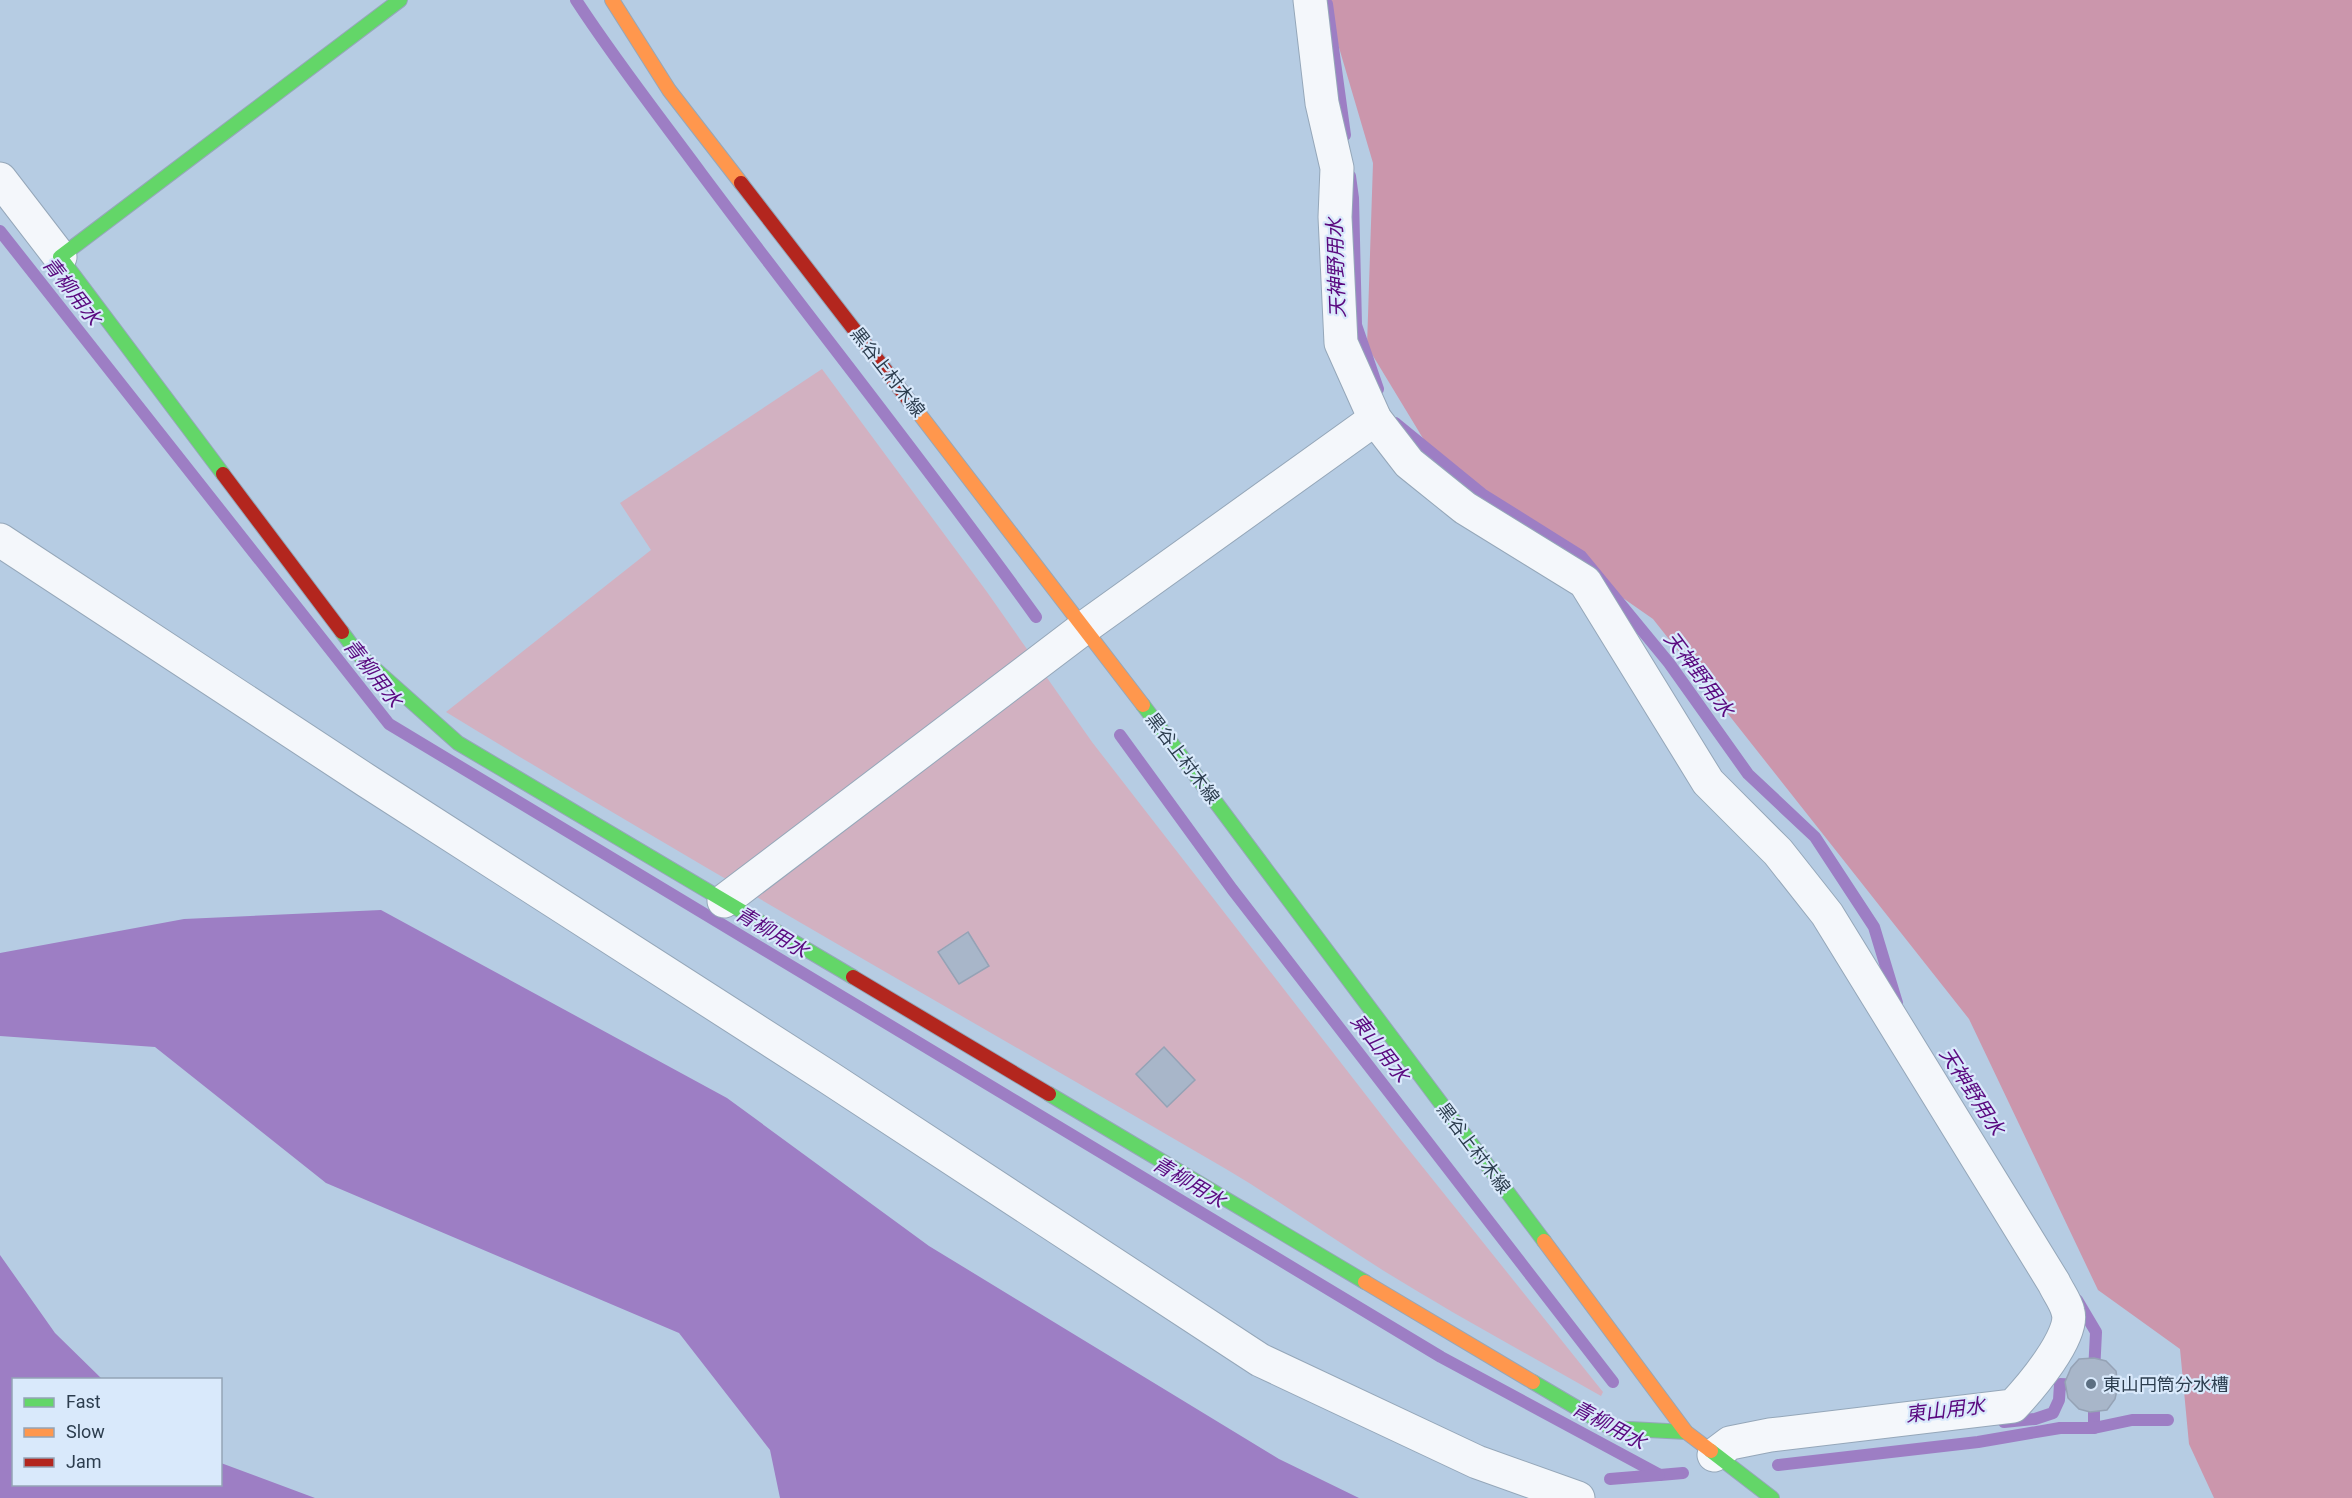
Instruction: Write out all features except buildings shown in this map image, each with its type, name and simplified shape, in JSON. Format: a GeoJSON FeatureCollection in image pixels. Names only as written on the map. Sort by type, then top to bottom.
{"type":"FeatureCollection","features":[{"type":"Feature","properties":{"kind":"street"},"geometry":{"type":"LineString","coordinates":[[60,257],[400,0]]}},
{"type":"Feature","properties":{"kind":"street","name":"黒谷上村木線"},"geometry":{"type":"LineString","coordinates":[[612,0],[669,90],[1085,627],[1686,1432],[1772,1498]]}},
{"type":"Feature","properties":{"kind":"street"},"geometry":{"type":"LineString","coordinates":[[1310,0],[1322,104],[1337,168],[1335,217],[1341,343],[1375,419],[1409,463],[1465,508],[1585,582],[1708,782],[1778,852],[1827,914],[2048,1273],[2069,1314],[2065,1335],[2035,1383],[2013,1406],[1770,1435],[1730,1443],[1714,1455]]}},
{"type":"Feature","properties":{"kind":"street"},"geometry":{"type":"LineString","coordinates":[[0,179],[358,654],[458,743],[1611,1428],[1686,1432]]}},
{"type":"Feature","properties":{"kind":"street"},"geometry":{"type":"LineString","coordinates":[[724,901],[1085,627],[1375,419]]}},
{"type":"Feature","properties":{"kind":"street"},"geometry":{"type":"LineString","coordinates":[[0,540],[367,781],[838,1084],[1260,1360],[1477,1462],[1578,1498]]}},
{"type":"Feature","properties":{"kind":"shaded area"},"geometry":{"type":"Polygon","coordinates":[[[1325,0],[2352,0],[2352,1498],[2214,1498],[2189,1444],[2180,1349],[2098,1290],[1969,1019],[1653,619],[1444,473],[1367,346],[1373,163],[1325,0]]]}},
{"type":"Feature","properties":{"kind":"shaded area"},"geometry":{"type":"Polygon","coordinates":[[[822,369],[987,592],[1092,742],[1397,1135],[1603,1392],[1601,1396],[1411,1287],[1226,1169],[737,886],[446,712],[651,550],[620,503],[822,369]]]}},
{"type":"Feature","properties":{"kind":"shaded area"},"geometry":{"type":"Polygon","coordinates":[[[381,910],[727,1098],[929,1246],[1279,1459],[1359,1498],[780,1498],[770,1450],[679,1333],[326,1183],[155,1047],[0,1036],[0,953],[184,919],[381,910]]]}},
{"type":"Feature","properties":{"kind":"shaded area"},"geometry":{"type":"Polygon","coordinates":[[[0,1255],[55,1333],[101,1378],[12,1378],[12,1486],[222,1486],[222,1463],[315,1498],[0,1498],[0,1255]]]}},
{"type":"Feature","properties":{"kind":"waterway"},"geometry":{"type":"LineString","coordinates":[[576,0],[653,109],[954,505],[1036,617]]}},
{"type":"Feature","properties":{"kind":"waterway","name":"天神野用水"},"geometry":{"type":"LineString","coordinates":[[1327,4],[1345,135]]}},
{"type":"Feature","properties":{"kind":"waterway","name":"天神野用水"},"geometry":{"type":"LineString","coordinates":[[1350,176],[1353,198],[1356,325],[1378,389]]}},
{"type":"Feature","properties":{"kind":"waterway","name":"青柳用水"},"geometry":{"type":"LineString","coordinates":[[0,231],[389,724],[1441,1357],[1660,1475],[1683,1473]]}},
{"type":"Feature","properties":{"kind":"waterway","name":"天神野用水"},"geometry":{"type":"LineString","coordinates":[[1395,423],[1482,494],[1581,556],[1669,663],[1748,774],[1815,837],[1874,927],[1897,1003]]}},
{"type":"Feature","properties":{"kind":"waterway","name":"東山用水"},"geometry":{"type":"LineString","coordinates":[[1120,735],[1232,889],[1613,1382]]}},
{"type":"Feature","properties":{"kind":"waterway","name":"天神野用水"},"geometry":{"type":"LineString","coordinates":[[2077,1300],[2096,1332],[2094,1373]]}},
{"type":"Feature","properties":{"kind":"waterway","name":"東山用水"},"geometry":{"type":"LineString","coordinates":[[2004,1422],[2035,1419],[2053,1413],[2059,1400],[2060,1384],[2080,1385]]}},
{"type":"Feature","properties":{"kind":"waterway","name":"青柳用水"},"geometry":{"type":"LineString","coordinates":[[2094,1396],[2094,1428]]}},
{"type":"Feature","properties":{"kind":"waterway","name":"青柳用水"},"geometry":{"type":"LineString","coordinates":[[1778,1465],[1978,1442],[2060,1428],[2094,1428],[2132,1420],[2168,1420]]}},
{"type":"Feature","properties":{"kind":"waterway"},"geometry":{"type":"LineString","coordinates":[[1610,1479],[1659,1475]]}},
{"type":"Feature","properties":{"kind":"traffic: fast"},"geometry":{"type":"LineString","coordinates":[[223,474],[60,257],[400,0]]}},
{"type":"Feature","properties":{"kind":"traffic: fast"},"geometry":{"type":"LineString","coordinates":[[342,632],[358,654],[458,743],[853,977]]}},
{"type":"Feature","properties":{"kind":"traffic: fast"},"geometry":{"type":"LineString","coordinates":[[1143,705],[1544,1241]]}},
{"type":"Feature","properties":{"kind":"traffic: fast"},"geometry":{"type":"LineString","coordinates":[[1049,1094],[1365,1282]]}},
{"type":"Feature","properties":{"kind":"traffic: fast"},"geometry":{"type":"LineString","coordinates":[[1533,1382],[1611,1428],[1686,1432]]}},
{"type":"Feature","properties":{"kind":"traffic: fast"},"geometry":{"type":"LineString","coordinates":[[1711,1451],[1772,1498]]}},
{"type":"Feature","properties":{"kind":"traffic: slow"},"geometry":{"type":"LineString","coordinates":[[612,0],[669,90],[741,183]]}},
{"type":"Feature","properties":{"kind":"traffic: slow"},"geometry":{"type":"LineString","coordinates":[[914,407],[1143,705]]}},
{"type":"Feature","properties":{"kind":"traffic: slow"},"geometry":{"type":"LineString","coordinates":[[1544,1241],[1686,1432],[1711,1451]]}},
{"type":"Feature","properties":{"kind":"traffic: slow"},"geometry":{"type":"LineString","coordinates":[[1365,1282],[1533,1382]]}},
{"type":"Feature","properties":{"kind":"traffic: jam"},"geometry":{"type":"LineString","coordinates":[[741,183],[914,407]]}},
{"type":"Feature","properties":{"kind":"traffic: jam"},"geometry":{"type":"LineString","coordinates":[[223,474],[342,632]]}},
{"type":"Feature","properties":{"kind":"traffic: jam"},"geometry":{"type":"LineString","coordinates":[[853,977],[1049,1094]]}},
{"type":"Feature","properties":{"kind":"place","name":"東山円筒分水槽"},"geometry":{"type":"Point","coordinates":[2091,1384]}}]}
